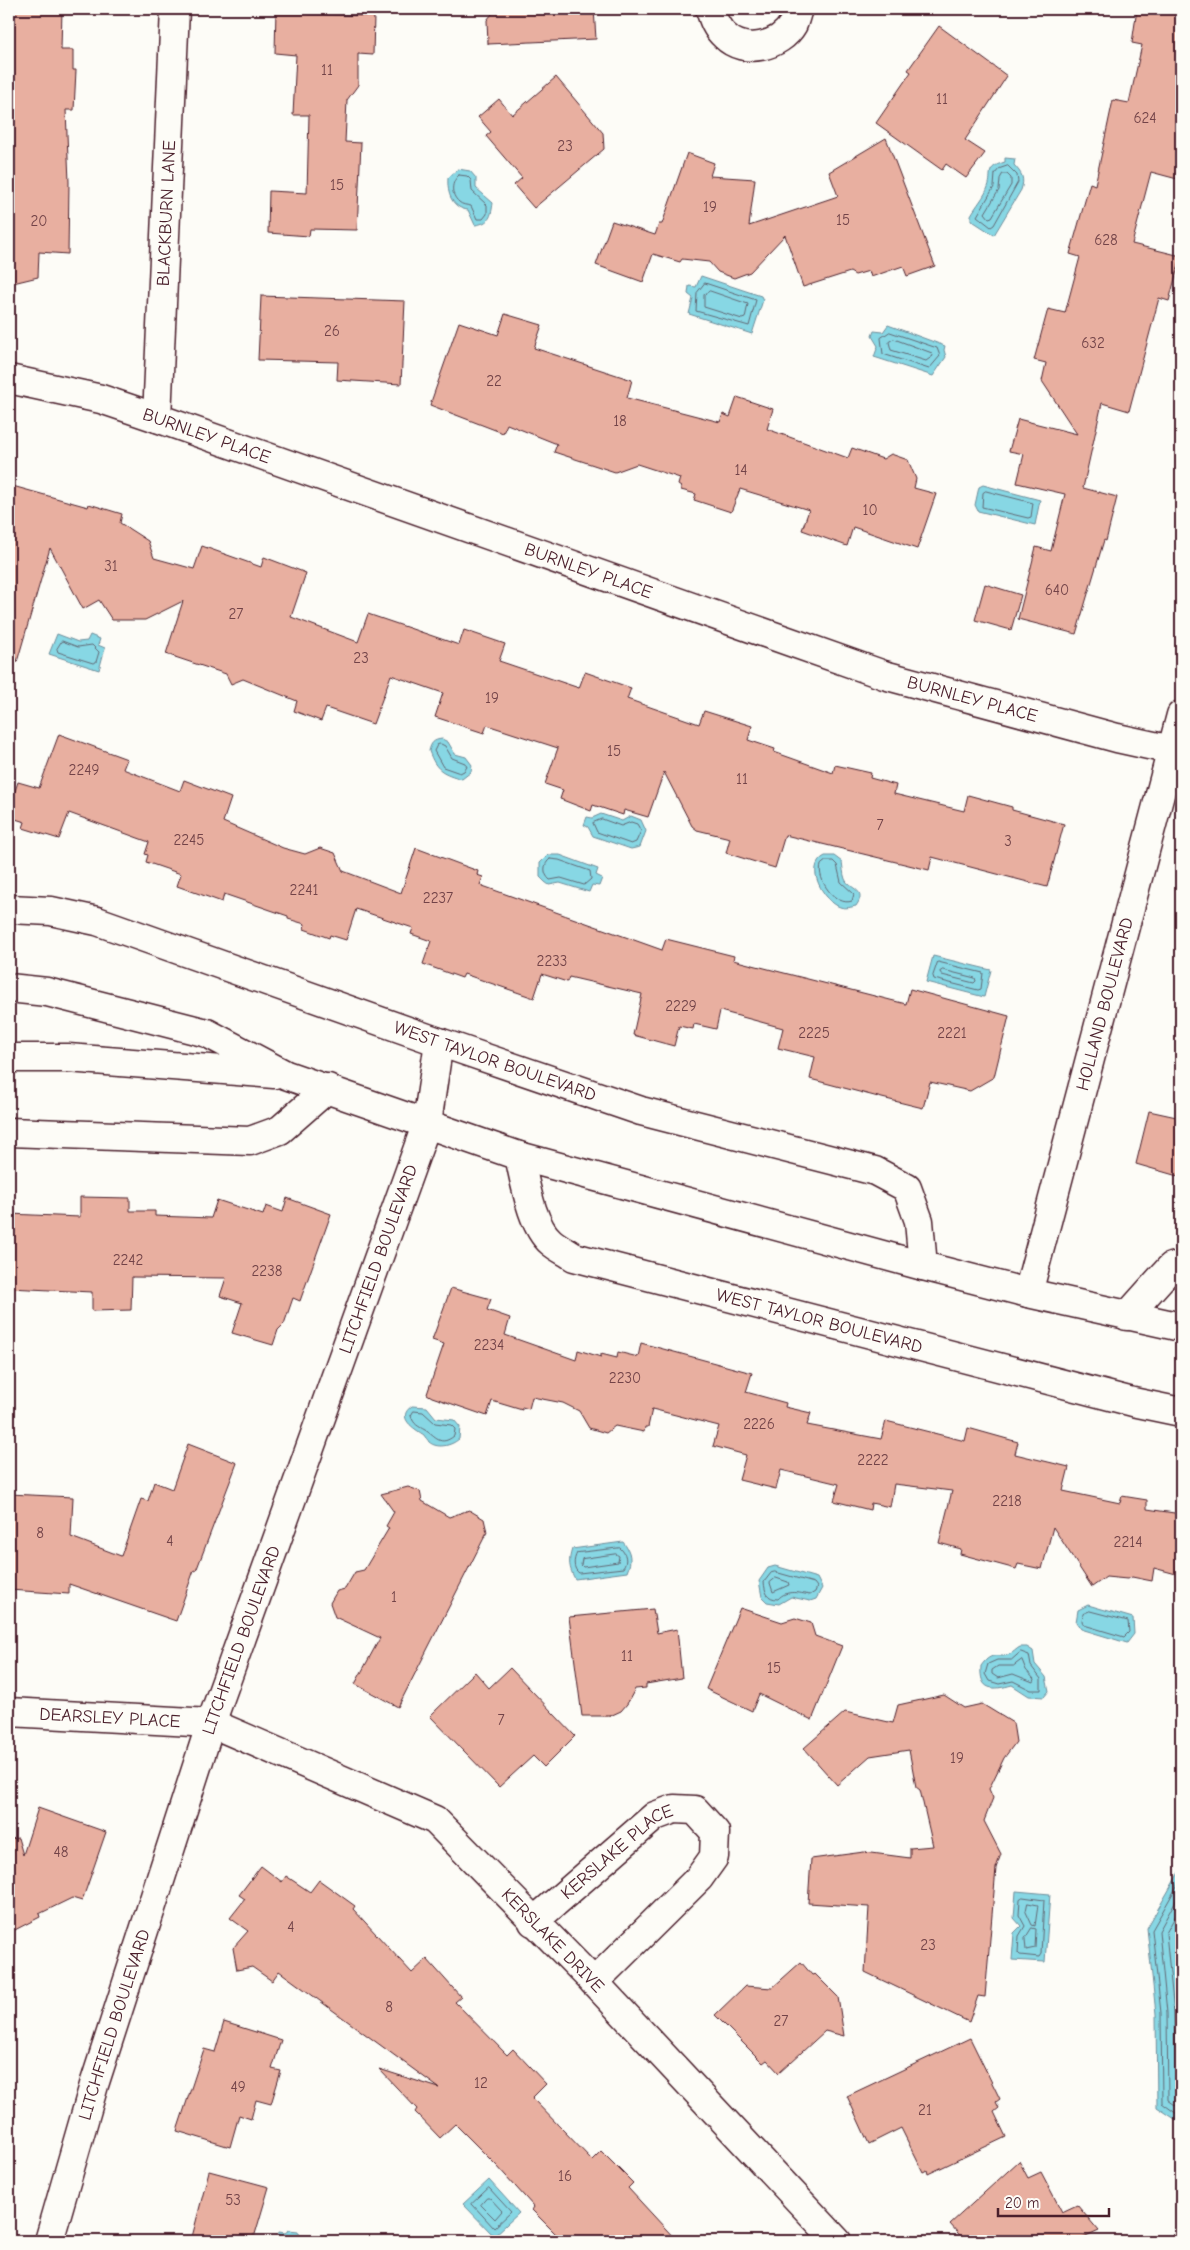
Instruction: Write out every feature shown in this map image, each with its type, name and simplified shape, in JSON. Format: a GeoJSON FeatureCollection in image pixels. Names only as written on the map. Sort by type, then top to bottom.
{"type":"FeatureCollection","features":[{"type":"Feature","properties":{"kind":"street","name":"BLACKBURN LANE"},"geometry":{"type":"LineString","coordinates":[[158,418],[175,9]]}},
{"type":"Feature","properties":{"kind":"street"},"geometry":{"type":"LineString","coordinates":[[710,9],[714,23],[725,37],[739,45],[754,47],[770,44],[784,36],[793,24],[798,9]]}},
{"type":"Feature","properties":{"kind":"street","name":"BURNLEY PLACE"},"geometry":{"type":"LineString","coordinates":[[9,379],[101,399],[158,418],[884,674],[1117,738],[1177,751]]}},
{"type":"Feature","properties":{"kind":"street","name":"HOLLAND BOULEVARD"},"geometry":{"type":"LineString","coordinates":[[1028,1294],[1177,751],[1181,715]]}},
{"type":"Feature","properties":{"kind":"street","name":"WEST TAYLOR BOULEVARD"},"geometry":{"type":"LineString","coordinates":[[9,909],[51,911],[97,921],[439,1042],[642,1111],[874,1171],[907,1188],[920,1221],[923,1266]]}},
{"type":"Feature","properties":{"kind":"street"},"geometry":{"type":"LineString","coordinates":[[9,988],[47,992],[207,1033],[286,1075],[328,1088],[519,1156],[1028,1294],[1181,1327]]}},
{"type":"Feature","properties":{"kind":"street","name":"LITCHFIELD BOULEVARD"},"geometry":{"type":"LineString","coordinates":[[49,2241],[94,2085],[211,1723],[427,1123],[439,1042]]}},
{"type":"Feature","properties":{"kind":"street"},"geometry":{"type":"LineString","coordinates":[[9,1058],[68,1058],[286,1075]]}},
{"type":"Feature","properties":{"kind":"street"},"geometry":{"type":"LineString","coordinates":[[9,1132],[250,1141],[280,1130],[328,1088]]}},
{"type":"Feature","properties":{"kind":"street","name":"WEST TAYLOR BOULEVARD"},"geometry":{"type":"LineString","coordinates":[[519,1156],[532,1209],[540,1226],[550,1241],[574,1257],[1133,1402],[1181,1412]]}},
{"type":"Feature","properties":{"kind":"street"},"geometry":{"type":"LineString","coordinates":[[1127,1316],[1171,1268],[1181,1264]]}},
{"type":"Feature","properties":{"kind":"street","name":"DEARSLEY PLACE"},"geometry":{"type":"LineString","coordinates":[[9,1712],[211,1723]]}},
{"type":"Feature","properties":{"kind":"street","name":"KERSLAKE DRIVE"},"geometry":{"type":"LineString","coordinates":[[211,1723],[435,1820],[594,1982],[837,2241]]}},
{"type":"Feature","properties":{"kind":"street","name":"KERSLAKE PLACE"},"geometry":{"type":"LineString","coordinates":[[534,1922],[655,1816],[674,1809],[695,1810],[715,1832],[714,1857],[698,1878],[594,1982]]}},
{"type":"Feature","properties":{"kind":"water"},"geometry":{"type":"Polygon","coordinates":[[[1005,158],[1015,159],[1014,165],[1021,174],[1023,182],[1021,190],[994,235],[971,220],[971,215],[987,190],[992,169],[998,164],[1005,162],[1005,158]]]}},
{"type":"Feature","properties":{"kind":"water"},"geometry":{"type":"Polygon","coordinates":[[[458,169],[470,171],[476,178],[476,188],[493,203],[490,216],[484,223],[475,225],[468,210],[454,203],[450,195],[448,178],[458,169]]]}},
{"type":"Feature","properties":{"kind":"water"},"geometry":{"type":"Polygon","coordinates":[[[701,276],[761,296],[763,300],[752,334],[689,314],[693,298],[688,294],[689,286],[696,287],[701,276]]]}},
{"type":"Feature","properties":{"kind":"water"},"geometry":{"type":"Polygon","coordinates":[[[888,325],[945,346],[946,357],[933,376],[874,357],[878,346],[872,336],[874,331],[883,332],[888,325]]]}},
{"type":"Feature","properties":{"kind":"water"},"geometry":{"type":"Polygon","coordinates":[[[983,485],[1040,500],[1035,525],[978,511],[975,505],[979,487],[983,485]]]}},
{"type":"Feature","properties":{"kind":"water"},"geometry":{"type":"Polygon","coordinates":[[[57,634],[78,642],[87,641],[90,635],[100,639],[98,645],[105,648],[99,670],[49,654],[57,634]]]}},
{"type":"Feature","properties":{"kind":"water"},"geometry":{"type":"Polygon","coordinates":[[[442,739],[448,742],[455,754],[466,757],[472,765],[471,772],[462,779],[441,770],[434,763],[429,751],[434,741],[442,739]]]}},
{"type":"Feature","properties":{"kind":"water"},"geometry":{"type":"Polygon","coordinates":[[[601,814],[622,821],[631,816],[641,820],[646,831],[640,847],[631,849],[593,836],[588,827],[584,825],[587,817],[592,818],[601,814]]]}},
{"type":"Feature","properties":{"kind":"water"},"geometry":{"type":"Polygon","coordinates":[[[548,855],[560,855],[598,869],[596,875],[602,878],[599,886],[592,885],[589,892],[560,883],[549,885],[540,877],[540,863],[548,855]]]}},
{"type":"Feature","properties":{"kind":"water"},"geometry":{"type":"Polygon","coordinates":[[[825,856],[834,856],[842,862],[843,873],[847,883],[857,890],[860,896],[856,906],[840,907],[834,904],[823,892],[816,876],[816,868],[819,861],[825,856]]]}},
{"type":"Feature","properties":{"kind":"water"},"geometry":{"type":"Polygon","coordinates":[[[933,956],[991,970],[984,997],[926,982],[933,956]]]}},
{"type":"Feature","properties":{"kind":"water"},"geometry":{"type":"Polygon","coordinates":[[[412,1406],[427,1407],[436,1418],[454,1420],[460,1427],[459,1439],[444,1446],[429,1442],[406,1419],[407,1410],[412,1406]]]}},
{"type":"Feature","properties":{"kind":"water"},"geometry":{"type":"Polygon","coordinates":[[[623,1542],[630,1556],[627,1572],[575,1579],[570,1564],[572,1549],[623,1542]]]}},
{"type":"Feature","properties":{"kind":"water"},"geometry":{"type":"Polygon","coordinates":[[[775,1566],[817,1578],[822,1588],[816,1599],[810,1601],[791,1597],[779,1604],[767,1602],[762,1597],[759,1581],[768,1568],[775,1566]]]}},
{"type":"Feature","properties":{"kind":"water"},"geometry":{"type":"Polygon","coordinates":[[[1088,1605],[1133,1618],[1134,1634],[1127,1643],[1081,1629],[1076,1622],[1078,1610],[1088,1605]]]}},
{"type":"Feature","properties":{"kind":"water"},"geometry":{"type":"Polygon","coordinates":[[[1020,1647],[1027,1647],[1033,1651],[1035,1664],[1046,1677],[1049,1691],[1044,1697],[1029,1696],[1012,1685],[999,1688],[989,1687],[982,1681],[981,1666],[985,1661],[992,1656],[1006,1656],[1020,1647]]]}},
{"type":"Feature","properties":{"kind":"water"},"geometry":{"type":"Polygon","coordinates":[[[1181,1869],[1181,2123],[1157,2107],[1156,2014],[1147,1928],[1181,1869]]]}},
{"type":"Feature","properties":{"kind":"water"},"geometry":{"type":"Polygon","coordinates":[[[1016,1891],[1050,1894],[1045,1962],[1012,1960],[1014,1933],[1021,1926],[1014,1918],[1016,1891]]]}},
{"type":"Feature","properties":{"kind":"water"},"geometry":{"type":"Polygon","coordinates":[[[489,2180],[519,2213],[494,2236],[463,2204],[489,2180]]]}},
{"type":"Feature","properties":{"kind":"water"},"geometry":{"type":"Polygon","coordinates":[[[289,2230],[298,2231],[301,2238],[306,2241],[277,2241],[279,2232],[285,2233],[289,2230]]]}},
{"type":"Feature","properties":{"kind":"building"},"geometry":{"type":"Polygon","coordinates":[[[9,9],[62,9],[61,50],[73,50],[73,70],[76,70],[74,110],[66,110],[69,182],[68,254],[39,252],[38,277],[9,284],[9,9]]]}},
{"type":"Feature","properties":{"kind":"building"},"geometry":{"type":"Polygon","coordinates":[[[276,9],[308,10],[308,14],[374,16],[373,55],[358,54],[358,85],[347,100],[345,142],[361,143],[357,230],[310,229],[309,236],[268,233],[269,191],[307,193],[309,115],[293,115],[296,55],[275,53],[276,9]]]}},
{"type":"Feature","properties":{"kind":"building"},"geometry":{"type":"Polygon","coordinates":[[[496,9],[594,9],[596,39],[488,44],[487,20],[496,9]]]}},
{"type":"Feature","properties":{"kind":"building"},"geometry":{"type":"Polygon","coordinates":[[[1137,9],[1181,9],[1181,180],[1151,172],[1132,244],[1181,256],[1169,301],[1159,298],[1129,411],[1102,403],[1083,488],[1117,497],[1106,541],[1104,540],[1076,634],[1018,619],[1036,547],[1051,551],[1065,494],[1017,483],[1024,454],[1009,451],[1018,419],[1077,434],[1042,381],[1046,363],[1034,360],[1048,309],[1065,313],[1080,257],[1070,254],[1090,183],[1095,185],[1113,100],[1129,103],[1142,45],[1132,43],[1137,9]]]}},
{"type":"Feature","properties":{"kind":"building"},"geometry":{"type":"Polygon","coordinates":[[[939,26],[1007,76],[965,140],[985,153],[966,178],[946,164],[942,170],[876,123],[911,72],[908,70],[939,26]]]}},
{"type":"Feature","properties":{"kind":"building"},"geometry":{"type":"Polygon","coordinates":[[[556,77],[603,133],[604,149],[534,208],[514,185],[522,178],[486,136],[491,132],[478,117],[499,99],[512,115],[556,77]]]}},
{"type":"Feature","properties":{"kind":"building"},"geometry":{"type":"Polygon","coordinates":[[[886,138],[935,266],[907,276],[903,266],[871,277],[869,271],[855,275],[850,272],[803,287],[785,235],[750,272],[734,278],[718,272],[709,262],[682,259],[680,262],[653,254],[643,282],[596,265],[612,221],[655,235],[659,224],[662,224],[687,153],[714,163],[710,176],[755,179],[749,226],[838,196],[829,172],[886,138]]]}},
{"type":"Feature","properties":{"kind":"building"},"geometry":{"type":"Polygon","coordinates":[[[261,296],[405,301],[401,384],[337,380],[338,362],[258,360],[261,296]]]}},
{"type":"Feature","properties":{"kind":"building"},"geometry":{"type":"Polygon","coordinates":[[[505,314],[542,325],[534,348],[632,380],[627,398],[720,422],[723,414],[730,417],[737,397],[773,409],[767,429],[848,458],[852,448],[883,459],[891,454],[908,460],[916,479],[914,488],[936,494],[917,549],[853,527],[847,546],[802,530],[809,510],[740,489],[731,512],[694,500],[696,494],[681,490],[681,487],[678,485],[680,478],[637,464],[615,472],[554,452],[557,444],[507,424],[503,433],[430,405],[459,322],[498,335],[505,314]]]}},
{"type":"Feature","properties":{"kind":"building"},"geometry":{"type":"Polygon","coordinates":[[[9,485],[88,507],[89,504],[122,514],[120,523],[148,541],[154,558],[194,569],[202,546],[261,567],[264,557],[306,573],[291,617],[358,642],[368,614],[459,645],[464,630],[505,644],[499,661],[579,688],[585,672],[631,688],[627,699],[699,724],[704,711],[752,726],[748,740],[775,749],[774,752],[833,773],[835,765],[871,773],[870,778],[896,785],[894,794],[964,811],[968,795],[1012,807],[1012,810],[1064,824],[1047,887],[932,857],[929,870],[785,835],[775,868],[726,853],[730,838],[697,830],[692,826],[664,772],[648,817],[624,810],[623,815],[593,805],[591,811],[560,799],[563,790],[545,784],[558,748],[487,725],[484,733],[435,717],[443,693],[391,675],[373,724],[326,708],[321,721],[294,711],[297,701],[243,679],[231,684],[226,674],[166,654],[183,601],[145,620],[112,620],[99,600],[83,609],[50,548],[17,662],[9,661],[9,485]]]}},
{"type":"Feature","properties":{"kind":"building"},"geometry":{"type":"Polygon","coordinates":[[[985,584],[1021,595],[1011,630],[975,620],[985,584]]]}},
{"type":"Feature","properties":{"kind":"building"},"geometry":{"type":"Polygon","coordinates":[[[59,734],[127,759],[123,769],[180,791],[184,780],[231,798],[223,822],[283,848],[305,854],[320,848],[335,853],[343,871],[401,893],[416,848],[478,871],[477,875],[483,877],[480,885],[662,950],[666,939],[734,956],[733,960],[906,1004],[910,989],[1009,1016],[994,1077],[970,1091],[930,1082],[923,1108],[810,1079],[815,1057],[778,1048],[783,1028],[720,1011],[716,1029],[694,1024],[693,1029],[679,1026],[674,1046],[633,1035],[642,994],[569,977],[567,982],[542,974],[534,998],[464,974],[462,978],[423,964],[431,941],[411,934],[413,928],[356,909],[346,940],[330,935],[329,938],[304,929],[305,924],[288,919],[288,916],[224,894],[222,902],[177,886],[181,874],[146,862],[148,855],[145,854],[149,842],[69,813],[59,839],[23,828],[25,822],[9,817],[9,808],[18,782],[39,788],[59,734]]]}},
{"type":"Feature","properties":{"kind":"building"},"geometry":{"type":"Polygon","coordinates":[[[1149,1111],[1181,1118],[1181,1177],[1136,1164],[1149,1111]]]}},
{"type":"Feature","properties":{"kind":"building"},"geometry":{"type":"Polygon","coordinates":[[[80,1197],[130,1198],[130,1211],[155,1211],[155,1216],[211,1218],[217,1200],[263,1215],[266,1206],[283,1212],[287,1198],[331,1214],[300,1301],[293,1298],[284,1324],[278,1330],[273,1345],[232,1333],[242,1303],[220,1296],[226,1278],[132,1277],[131,1310],[92,1311],[92,1292],[9,1288],[9,1214],[80,1217],[80,1197]]]}},
{"type":"Feature","properties":{"kind":"building"},"geometry":{"type":"Polygon","coordinates":[[[451,1288],[491,1299],[487,1310],[510,1318],[505,1335],[576,1360],[578,1350],[601,1357],[601,1354],[617,1358],[618,1352],[638,1357],[641,1343],[752,1373],[746,1392],[786,1403],[785,1407],[811,1413],[807,1425],[881,1439],[886,1421],[965,1441],[968,1428],[1018,1442],[1015,1454],[1069,1467],[1063,1491],[1120,1503],[1122,1496],[1147,1500],[1147,1509],[1181,1514],[1181,1545],[1176,1574],[1154,1568],[1152,1581],[1132,1577],[1127,1579],[1106,1577],[1092,1587],[1053,1527],[1042,1569],[1018,1564],[1016,1569],[960,1554],[961,1549],[939,1543],[952,1491],[894,1484],[890,1507],[871,1503],[870,1510],[834,1501],[839,1484],[781,1470],[776,1489],[739,1480],[746,1455],[713,1446],[719,1426],[652,1409],[648,1427],[645,1427],[644,1432],[615,1426],[606,1433],[589,1428],[579,1411],[563,1403],[532,1397],[529,1409],[522,1407],[522,1410],[492,1401],[487,1416],[432,1397],[427,1394],[444,1344],[432,1340],[451,1288]]]}},
{"type":"Feature","properties":{"kind":"building"},"geometry":{"type":"Polygon","coordinates":[[[188,1444],[237,1463],[196,1571],[194,1570],[176,1621],[69,1584],[69,1594],[9,1590],[9,1494],[73,1497],[71,1537],[121,1556],[141,1499],[148,1501],[154,1482],[172,1489],[188,1444]]]}},
{"type":"Feature","properties":{"kind":"building"},"geometry":{"type":"Polygon","coordinates":[[[408,1487],[420,1491],[422,1501],[449,1517],[469,1510],[484,1519],[487,1532],[398,1707],[355,1684],[380,1638],[335,1617],[330,1603],[337,1591],[345,1589],[355,1572],[364,1570],[389,1528],[386,1526],[394,1512],[381,1494],[408,1487]]]}},
{"type":"Feature","properties":{"kind":"building"},"geometry":{"type":"Polygon","coordinates":[[[740,1608],[782,1622],[795,1618],[811,1623],[815,1636],[842,1646],[812,1720],[759,1694],[752,1711],[706,1689],[740,1608]]]}},
{"type":"Feature","properties":{"kind":"building"},"geometry":{"type":"Polygon","coordinates":[[[653,1609],[657,1633],[677,1629],[682,1678],[646,1684],[646,1688],[635,1689],[621,1711],[610,1716],[582,1716],[569,1617],[653,1609]]]}},
{"type":"Feature","properties":{"kind":"building"},"geometry":{"type":"Polygon","coordinates":[[[510,1668],[575,1736],[544,1767],[533,1756],[499,1787],[430,1716],[475,1672],[489,1688],[510,1668]]]}},
{"type":"Feature","properties":{"kind":"building"},"geometry":{"type":"Polygon","coordinates":[[[944,1695],[964,1708],[982,1704],[1013,1723],[1016,1742],[1004,1758],[989,1789],[993,1798],[984,1821],[1001,1854],[996,1868],[985,1997],[978,1996],[969,2022],[865,1972],[869,1907],[808,1903],[811,1859],[864,1852],[910,1858],[910,1848],[933,1846],[920,1790],[916,1787],[909,1750],[870,1756],[837,1785],[804,1748],[845,1712],[893,1723],[898,1705],[944,1695]]]}},
{"type":"Feature","properties":{"kind":"building"},"geometry":{"type":"Polygon","coordinates":[[[38,1808],[106,1832],[82,1901],[72,1898],[39,1914],[40,1917],[9,1933],[9,1839],[18,1838],[23,1855],[38,1808]]]}},
{"type":"Feature","properties":{"kind":"building"},"geometry":{"type":"Polygon","coordinates":[[[261,1866],[282,1882],[286,1876],[310,1892],[319,1880],[355,1906],[353,1909],[412,1973],[427,1959],[461,1997],[455,2002],[507,2055],[513,2049],[546,2084],[532,2098],[592,2160],[601,2151],[633,2183],[628,2188],[677,2241],[563,2241],[532,2210],[534,2207],[497,2166],[455,2124],[440,2138],[415,2112],[417,2109],[379,2069],[439,2088],[279,1971],[272,1981],[252,1967],[237,1970],[233,1948],[248,1931],[230,1918],[245,1899],[239,1895],[261,1866]]]}},
{"type":"Feature","properties":{"kind":"building"},"geometry":{"type":"Polygon","coordinates":[[[801,1962],[812,1975],[815,1974],[838,1997],[844,2036],[825,2031],[779,2073],[767,2060],[763,2063],[715,2015],[745,1986],[772,1988],[801,1962]]]}},
{"type":"Feature","properties":{"kind":"building"},"geometry":{"type":"Polygon","coordinates":[[[224,2022],[281,2040],[272,2069],[281,2071],[271,2104],[256,2100],[251,2119],[239,2115],[230,2147],[177,2131],[204,2049],[215,2052],[224,2022]]]}},
{"type":"Feature","properties":{"kind":"building"},"geometry":{"type":"Polygon","coordinates":[[[970,2038],[1000,2099],[996,2102],[999,2108],[994,2112],[1006,2137],[928,2174],[927,2170],[923,2172],[901,2128],[869,2144],[847,2096],[970,2038]]]}},
{"type":"Feature","properties":{"kind":"building"},"geometry":{"type":"Polygon","coordinates":[[[1019,2161],[1028,2178],[1041,2172],[1062,2212],[1077,2205],[1099,2231],[1077,2241],[965,2241],[950,2224],[1019,2161]]]}},
{"type":"Feature","properties":{"kind":"building"},"geometry":{"type":"Polygon","coordinates":[[[209,2171],[269,2187],[253,2241],[191,2241],[209,2171]]]}}]}
